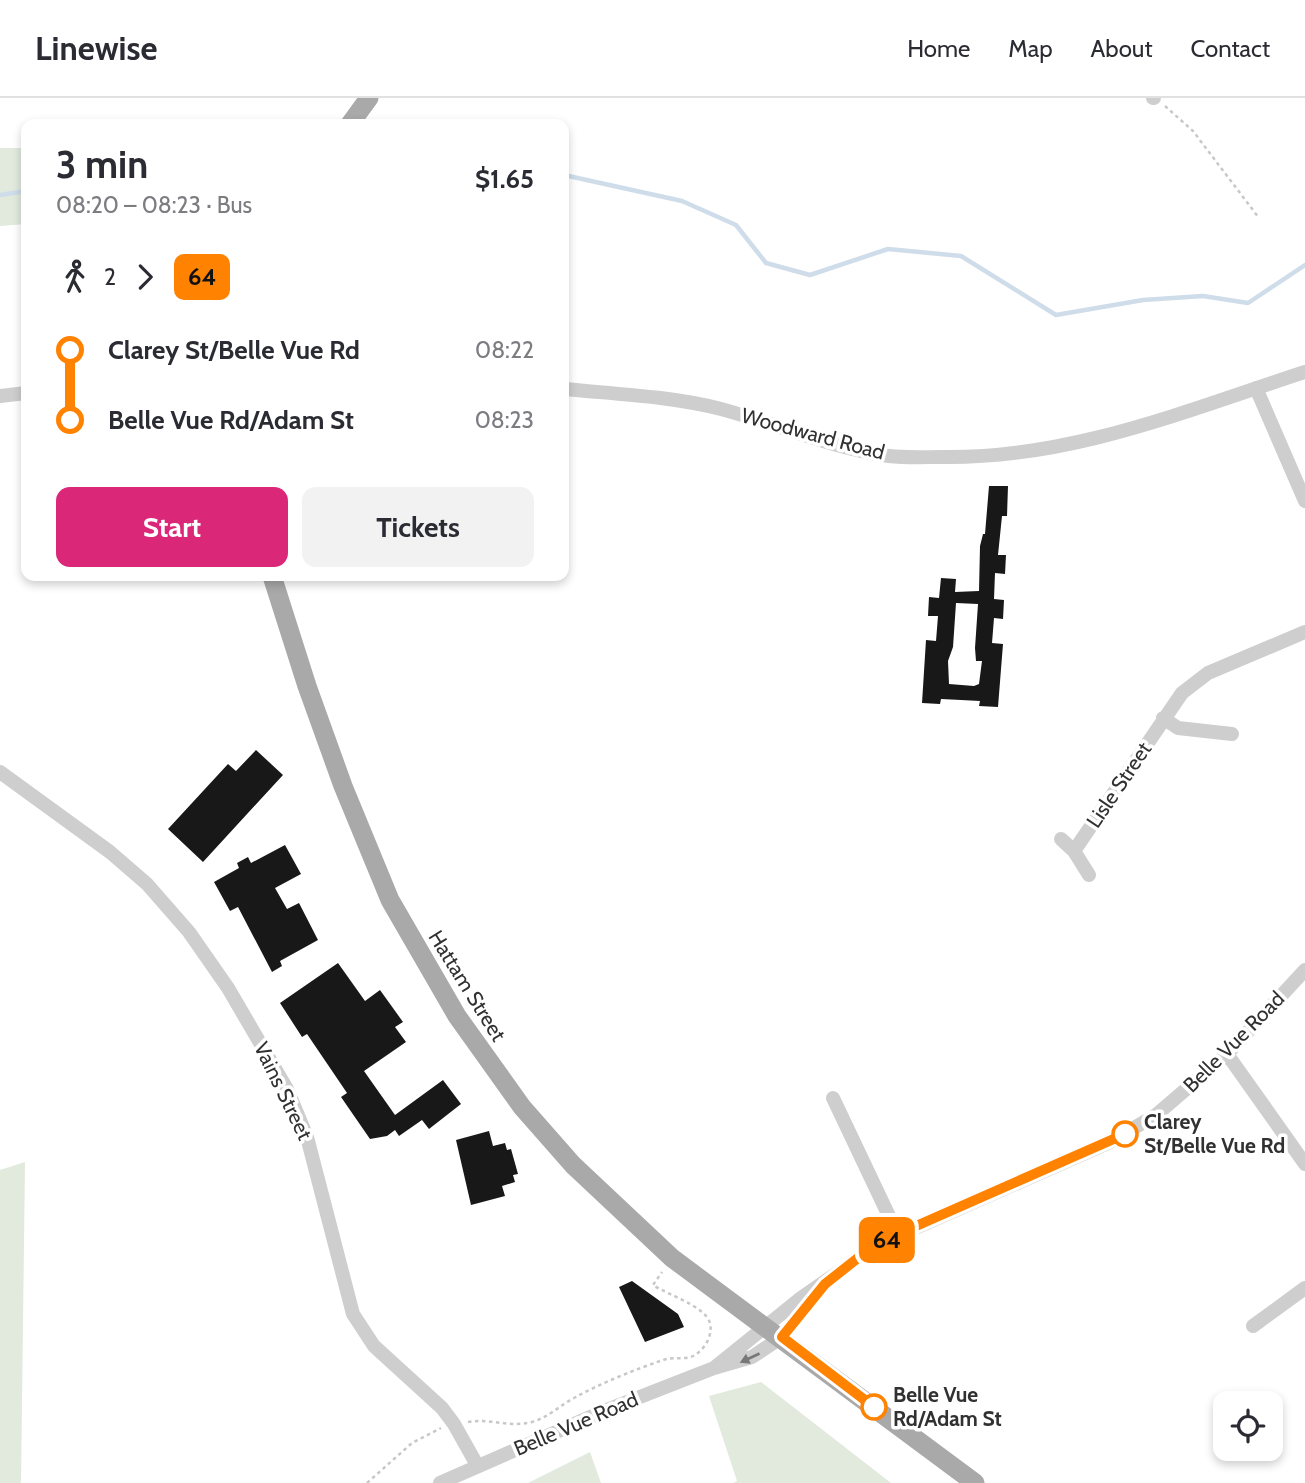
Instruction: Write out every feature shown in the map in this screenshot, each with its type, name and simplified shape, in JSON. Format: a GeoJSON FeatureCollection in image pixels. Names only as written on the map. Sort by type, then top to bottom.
{"type":"FeatureCollection","features":[{"type":"Feature","properties":{"kind":"main road"},"geometry":{"type":"LineString","coordinates":[[354,119],[369,98]]}},
{"type":"Feature","properties":{"kind":"main road","name":"Hattam Street"},"geometry":{"type":"LineString","coordinates":[[274,581],[307,686],[368,853],[390,900],[432,977],[479,1049],[543,1132],[618,1210],[672,1258],[782,1337],[975,1483]]}},
{"type":"Feature","properties":{"kind":"street","name":"Woodward Road"},"geometry":{"type":"LineString","coordinates":[[569,390],[709,407],[827,442],[890,456],[957,457],[1029,452],[1082,443],[1149,425],[1305,372]]}},
{"type":"Feature","properties":{"kind":"street"},"geometry":{"type":"LineString","coordinates":[[1256,388],[1305,500]]}},
{"type":"Feature","properties":{"kind":"street"},"geometry":{"type":"LineString","coordinates":[[0,396],[21,394]]}},
{"type":"Feature","properties":{"kind":"street","name":"Lisle Street"},"geometry":{"type":"LineString","coordinates":[[1074,851],[1182,693],[1208,673],[1305,632]]}},
{"type":"Feature","properties":{"kind":"street","name":"Lisle Street"},"geometry":{"type":"LineString","coordinates":[[1163,719],[1182,729],[1235,734]]}},
{"type":"Feature","properties":{"kind":"street","name":"Vains Street"},"geometry":{"type":"LineString","coordinates":[[0,772],[130,869],[167,906],[208,959],[260,1042],[298,1112],[317,1168],[347,1299],[358,1325],[374,1346],[422,1388],[454,1424],[477,1465]]}},
{"type":"Feature","properties":{"kind":"street","name":"Lisle Street"},"geometry":{"type":"LineString","coordinates":[[1061,839],[1074,851],[1088,875]]}},
{"type":"Feature","properties":{"kind":"street","name":"Belle Vue Road"},"geometry":{"type":"LineString","coordinates":[[714,1368],[801,1298],[825,1284],[863,1254],[898,1234],[1130,1131],[1180,1096],[1227,1054],[1305,970]]}},
{"type":"Feature","properties":{"kind":"street"},"geometry":{"type":"LineString","coordinates":[[1227,1054],[1305,1164]]}},
{"type":"Feature","properties":{"kind":"street"},"geometry":{"type":"LineString","coordinates":[[833,1098],[898,1234]]}},
{"type":"Feature","properties":{"kind":"street","name":"Belle Vue Road"},"geometry":{"type":"LineString","coordinates":[[440,1483],[477,1465],[714,1368],[752,1357],[782,1337],[825,1284]]}},
{"type":"Feature","properties":{"kind":"street"},"geometry":{"type":"LineString","coordinates":[[1253,1326],[1305,1288]]}},
{"type":"Feature","properties":{"kind":"path"},"geometry":{"type":"LineString","coordinates":[[1153,98],[1192,131],[1259,218]]}},
{"type":"Feature","properties":{"kind":"path"},"geometry":{"type":"LineString","coordinates":[[367,1483],[421,1436],[454,1424],[474,1421],[515,1425],[533,1422],[551,1414],[574,1397],[665,1359],[693,1357],[708,1339],[710,1324],[707,1317],[694,1306],[653,1285],[672,1258]]}},
{"type":"Feature","properties":{"kind":"shaded area"},"geometry":{"type":"Polygon","coordinates":[[[0,148],[21,148],[21,224],[0,226],[0,148]]]}},
{"type":"Feature","properties":{"kind":"shaded area"},"geometry":{"type":"Polygon","coordinates":[[[25,1162],[21,1483],[0,1483],[0,1170],[25,1162]]]}},
{"type":"Feature","properties":{"kind":"shaded area"},"geometry":{"type":"Polygon","coordinates":[[[761,1382],[891,1483],[733,1483],[737,1481],[709,1396],[761,1382]]]}},
{"type":"Feature","properties":{"kind":"shaded area"},"geometry":{"type":"Polygon","coordinates":[[[590,1452],[601,1483],[528,1483],[590,1452]]]}},
{"type":"Feature","properties":{"kind":"building"},"geometry":{"type":"Polygon","coordinates":[[[989,486],[1008,486],[1007,516],[1002,516],[998,555],[1006,555],[1005,574],[995,573],[994,599],[1004,600],[1003,619],[994,618],[992,643],[1003,644],[998,707],[979,706],[980,701],[941,699],[940,704],[922,703],[926,640],[936,641],[938,616],[928,616],[929,597],[939,598],[941,578],[956,579],[955,592],[979,591],[980,546],[985,534],[989,486]],[[956,603],[953,647],[948,661],[949,684],[979,684],[982,661],[976,661],[975,648],[978,604],[956,603]]]}},
{"type":"Feature","properties":{"kind":"building"},"geometry":{"type":"Polygon","coordinates":[[[256,750],[283,775],[203,862],[168,829],[228,764],[236,771],[256,750]]]}},
{"type":"Feature","properties":{"kind":"building"},"geometry":{"type":"Polygon","coordinates":[[[285,845],[301,874],[275,888],[287,909],[299,903],[318,940],[280,961],[282,966],[272,972],[238,907],[230,911],[214,882],[239,868],[237,863],[248,857],[251,863],[285,845]]]}},
{"type":"Feature","properties":{"kind":"building"},"geometry":{"type":"Polygon","coordinates":[[[338,963],[365,1001],[380,990],[403,1022],[395,1027],[406,1042],[364,1071],[395,1115],[443,1080],[461,1104],[429,1129],[422,1120],[399,1136],[395,1130],[387,1136],[370,1139],[341,1097],[347,1093],[307,1034],[302,1037],[280,1003],[338,963]]]}},
{"type":"Feature","properties":{"kind":"building"},"geometry":{"type":"Polygon","coordinates":[[[489,1131],[493,1146],[505,1143],[507,1150],[511,1149],[518,1174],[513,1175],[515,1182],[502,1186],[505,1196],[471,1205],[456,1140],[489,1131]]]}},
{"type":"Feature","properties":{"kind":"building"},"geometry":{"type":"Polygon","coordinates":[[[632,1281],[678,1314],[684,1327],[645,1342],[619,1287],[632,1281]]]}},
{"type":"Feature","properties":{"kind":"waterway"},"geometry":{"type":"LineString","coordinates":[[569,176],[682,201],[736,225],[766,263],[810,275],[888,249],[961,256],[1056,315],[1143,300],[1203,296],[1248,303],[1305,265]]}},
{"type":"Feature","properties":{"kind":"waterway"},"geometry":{"type":"LineString","coordinates":[[0,195],[21,192]]}},
{"type":"Feature","properties":{"kind":"bus line","name":"64"},"geometry":{"type":"LineString","coordinates":[[874,1407],[782,1337],[825,1284],[863,1254],[898,1234],[1125,1134]]}},
{"type":"Feature","properties":{"kind":"place","name":"Clarey St/Belle Vue Rd"},"geometry":{"type":"Point","coordinates":[1125,1134]}},
{"type":"Feature","properties":{"kind":"place","name":"Belle Vue Rd/Adam St"},"geometry":{"type":"Point","coordinates":[874,1407]}}]}
